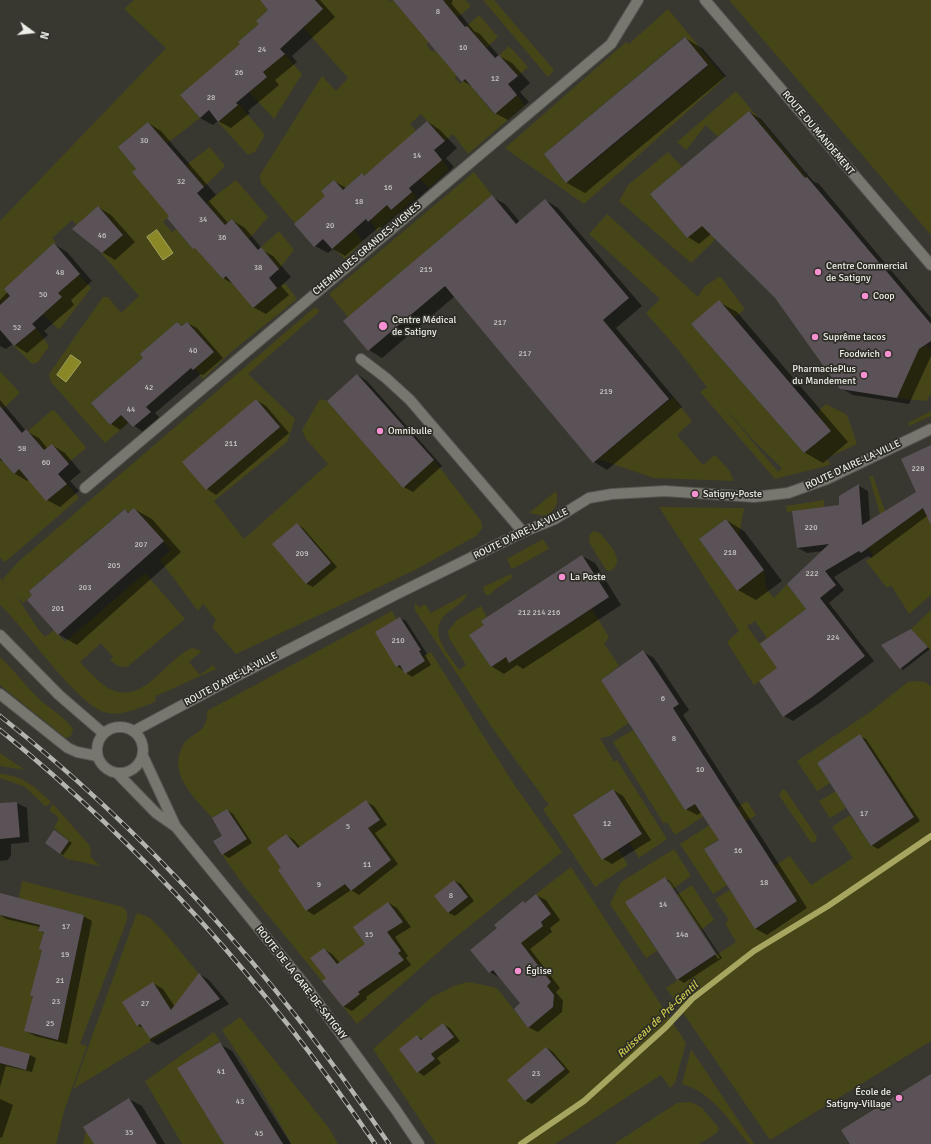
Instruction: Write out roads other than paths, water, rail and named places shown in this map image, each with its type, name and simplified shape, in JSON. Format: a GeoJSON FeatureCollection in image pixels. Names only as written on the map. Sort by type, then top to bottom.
{"type":"FeatureCollection","features":[{"type":"Feature","properties":{"kind":"street","name":"CHEMIN DES GRANDES-VIGNES"},"geometry":{"type":"LineString","coordinates":[[85,488],[611,44],[638,0]]}},
{"type":"Feature","properties":{"kind":"street","name":"ROUTE DU MANDEMENT"},"geometry":{"type":"LineString","coordinates":[[705,0],[931,265]]}},
{"type":"Feature","properties":{"kind":"street"},"geometry":{"type":"LineString","coordinates":[[361,359],[386,378],[410,400],[523,532]]}},
{"type":"Feature","properties":{"kind":"street","name":"ROUTE D'AIRE-LA-VILLE"},"geometry":{"type":"LineString","coordinates":[[134,731],[235,677],[523,532],[556,519],[589,498],[612,494],[665,491],[754,497],[788,493],[827,479],[931,429]]}},
{"type":"Feature","properties":{"kind":"street"},"geometry":{"type":"LineString","coordinates":[[0,635],[59,695],[103,733]]}},
{"type":"Feature","properties":{"kind":"street"},"geometry":{"type":"LineString","coordinates":[[0,694],[68,748],[77,752],[97,756]]}},
{"type":"Feature","properties":{"kind":"street"},"geometry":{"type":"LineString","coordinates":[[117,726],[126,727],[134,731],[141,738],[143,746],[143,756],[135,768],[126,772],[117,773],[108,770],[101,765],[97,756],[98,739],[103,733],[117,726]]}},
{"type":"Feature","properties":{"kind":"street","name":"ROUTE DE LA GARE-DE-SATIGNY"},"geometry":{"type":"LineString","coordinates":[[143,756],[176,827],[305,985],[383,1091],[419,1144]]}},
{"type":"Feature","properties":{"kind":"street","name":"ROUTE DE LA GARE-DE-SATIGNY"},"geometry":{"type":"LineString","coordinates":[[117,773],[156,813],[176,827]]}},
{"type":"Feature","properties":{"kind":"waterway","name":"Ruisseau de Pré-Gentil"},"geometry":{"type":"LineString","coordinates":[[521,1144],[584,1101],[666,1027],[692,999],[754,951],[828,906],[931,836]]}},
{"type":"Feature","properties":{"kind":"railway"},"geometry":{"type":"LineString","coordinates":[[0,716],[56,762],[110,811],[211,915],[259,970],[304,1026],[348,1085],[389,1144]]}},
{"type":"Feature","properties":{"kind":"railway"},"geometry":{"type":"LineString","coordinates":[[0,730],[53,775],[105,823],[155,872],[202,923],[248,976],[292,1031],[335,1087],[375,1144]]}},
{"type":"Feature","properties":{"kind":"place","name":"Centre Commercial de Satigny"},"geometry":{"type":"Point","coordinates":[818,272]}},
{"type":"Feature","properties":{"kind":"place","name":"Coop"},"geometry":{"type":"Point","coordinates":[865,296]}},
{"type":"Feature","properties":{"kind":"place","name":"Centre Médical de Satigny"},"geometry":{"type":"Point","coordinates":[383,326]}},
{"type":"Feature","properties":{"kind":"place","name":"Suprême tacos"},"geometry":{"type":"Point","coordinates":[815,337]}},
{"type":"Feature","properties":{"kind":"place","name":"Foodwich"},"geometry":{"type":"Point","coordinates":[888,354]}},
{"type":"Feature","properties":{"kind":"place","name":"PharmaciePlus du Mandement"},"geometry":{"type":"Point","coordinates":[864,375]}},
{"type":"Feature","properties":{"kind":"place","name":"Omnibulle"},"geometry":{"type":"Point","coordinates":[380,431]}},
{"type":"Feature","properties":{"kind":"place","name":"Satigny-Poste"},"geometry":{"type":"Point","coordinates":[695,494]}},
{"type":"Feature","properties":{"kind":"place","name":"La Poste"},"geometry":{"type":"Point","coordinates":[562,577]}},
{"type":"Feature","properties":{"kind":"place","name":"Église"},"geometry":{"type":"Point","coordinates":[518,971]}},
{"type":"Feature","properties":{"kind":"place","name":"École de Satigny-Village"},"geometry":{"type":"Point","coordinates":[899,1098]}}]}
